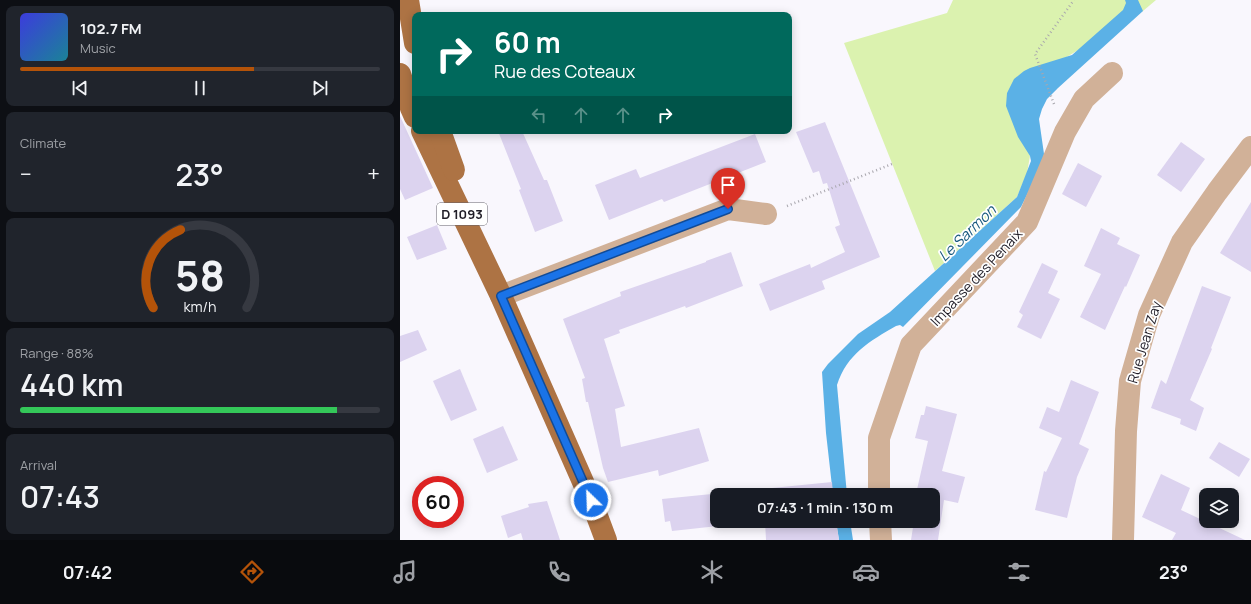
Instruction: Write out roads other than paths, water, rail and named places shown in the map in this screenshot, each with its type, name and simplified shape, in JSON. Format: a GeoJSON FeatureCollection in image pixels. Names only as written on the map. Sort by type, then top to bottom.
{"type":"FeatureCollection","features":[{"type":"Feature","properties":{"kind":"main road"},"geometry":{"type":"LineString","coordinates":[[408,0],[412,25]]}},
{"type":"Feature","properties":{"kind":"main road"},"geometry":{"type":"LineString","coordinates":[[400,74],[412,110]]}},
{"type":"Feature","properties":{"kind":"main road","name":"D 1093"},"geometry":{"type":"LineString","coordinates":[[423,134],[501,296],[588,493],[606,540]]}},
{"type":"Feature","properties":{"kind":"main road","name":"D 1093"},"geometry":{"type":"LineString","coordinates":[[441,134],[501,296]]}},
{"type":"Feature","properties":{"kind":"street","name":"Impasse des Penaix"},"geometry":{"type":"LineString","coordinates":[[879,488],[879,438],[911,345],[1027,222],[1065,132],[1084,99],[1112,73]]}},
{"type":"Feature","properties":{"kind":"street","name":"Rue Jean Zay"},"geometry":{"type":"LineString","coordinates":[[1123,540],[1126,431],[1130,381],[1149,315],[1182,242],[1251,147]]}},
{"type":"Feature","properties":{"kind":"street"},"geometry":{"type":"LineString","coordinates":[[501,296],[728,209],[766,214]]}},
{"type":"Feature","properties":{"kind":"street"},"geometry":{"type":"LineString","coordinates":[[880,528],[880,540]]}},
{"type":"Feature","properties":{"kind":"water"},"geometry":{"type":"Polygon","coordinates":[[[1125,0],[1138,0],[1143,11],[1047,99],[1039,119],[1044,154],[1043,163],[1021,207],[903,327],[900,325],[896,326],[869,343],[853,357],[841,374],[837,385],[846,488],[832,488],[826,433],[822,372],[858,334],[890,312],[1017,197],[1031,161],[1030,156],[1018,137],[1006,106],[1007,93],[1014,79],[1030,68],[1072,55],[1123,10],[1126,3],[1125,0]]]}},
{"type":"Feature","properties":{"kind":"water"},"geometry":{"type":"Polygon","coordinates":[[[837,528],[851,528],[853,540],[839,540],[837,528]]]}},
{"type":"Feature","properties":{"kind":"water label","name":"Le Sarmon"},"geometry":{"type":"Point","coordinates":[967,233]}}]}
